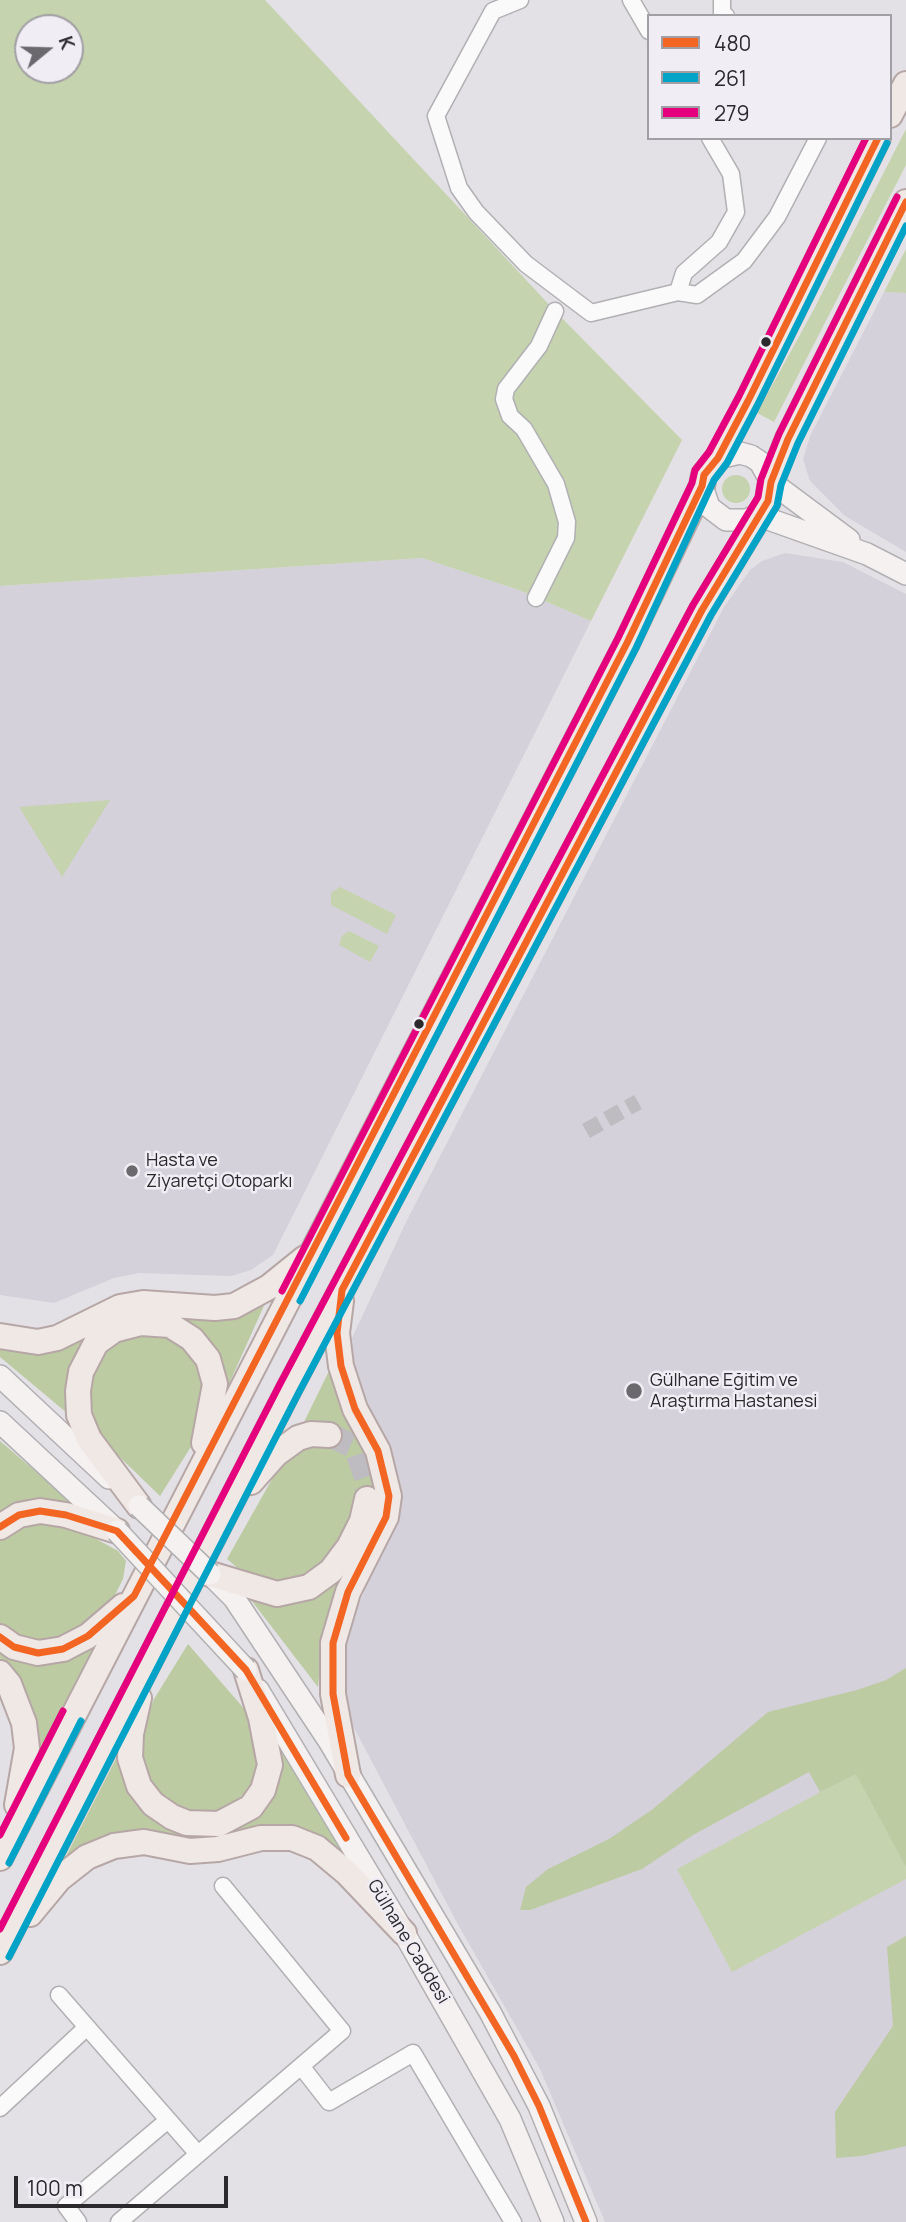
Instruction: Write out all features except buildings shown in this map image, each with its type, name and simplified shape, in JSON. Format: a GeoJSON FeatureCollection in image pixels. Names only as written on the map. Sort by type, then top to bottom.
{"type":"FeatureCollection","features":[{"type":"Feature","properties":{"kind":"main road"},"geometry":{"type":"LineString","coordinates":[[892,111],[906,84]]}},
{"type":"Feature","properties":{"kind":"main road"},"geometry":{"type":"LineString","coordinates":[[0,1858],[621,656],[710,466],[718,458],[874,140]]}},
{"type":"Feature","properties":{"kind":"main road"},"geometry":{"type":"LineString","coordinates":[[1,1950],[148,1660],[342,1290],[702,610],[757,515],[768,501],[771,482],[788,439],[906,202]]}},
{"type":"Feature","properties":{"kind":"main road"},"geometry":{"type":"LineString","coordinates":[[718,458],[740,453],[751,456],[760,462],[771,482],[867,554]]}},
{"type":"Feature","properties":{"kind":"main road"},"geometry":{"type":"LineString","coordinates":[[702,486],[704,497],[716,515],[736,522],[757,515],[867,554],[906,574]]}},
{"type":"Feature","properties":{"kind":"main road"},"geometry":{"type":"LineString","coordinates":[[0,1336],[38,1342],[57,1338],[112,1311],[134,1304],[215,1308],[234,1306],[269,1287],[316,1248]]}},
{"type":"Feature","properties":{"kind":"main road"},"geometry":{"type":"LineString","coordinates":[[342,1290],[337,1333],[341,1366],[355,1409],[378,1451],[390,1496],[376,1540],[348,1592],[333,1643],[333,1694],[348,1775]]}},
{"type":"Feature","properties":{"kind":"main road"},"geometry":{"type":"LineString","coordinates":[[139,1506],[104,1461],[82,1425],[78,1406],[81,1372],[88,1354],[105,1336],[124,1327],[141,1323],[170,1325],[198,1345],[208,1359],[215,1384],[214,1401],[189,1491]]}},
{"type":"Feature","properties":{"kind":"main road"},"geometry":{"type":"LineString","coordinates":[[0,1376],[210,1574],[242,1593],[288,1594],[321,1580],[349,1547],[362,1521],[367,1499]]}},
{"type":"Feature","properties":{"kind":"main road","name":"Gülhane Caddesi"},"geometry":{"type":"LineString","coordinates":[[0,1422],[117,1531],[246,1670],[404,1933],[510,2119],[553,2222]]}},
{"type":"Feature","properties":{"kind":"main road"},"geometry":{"type":"LineString","coordinates":[[215,1531],[276,1454],[298,1438],[311,1434],[329,1435]]}},
{"type":"Feature","properties":{"kind":"main road"},"geometry":{"type":"LineString","coordinates":[[0,1527],[19,1515],[40,1511],[117,1531]]}},
{"type":"Feature","properties":{"kind":"main road","name":"Gülhane Caddesi"},"geometry":{"type":"LineString","coordinates":[[242,1593],[514,2056],[539,2106],[586,2222]]}},
{"type":"Feature","properties":{"kind":"main road"},"geometry":{"type":"LineString","coordinates":[[0,1637],[14,1647],[38,1653],[63,1649],[88,1636],[134,1596]]}},
{"type":"Feature","properties":{"kind":"main road"},"geometry":{"type":"LineString","coordinates":[[148,1660],[131,1734],[130,1758],[139,1786],[153,1804],[187,1823],[219,1824],[251,1807],[264,1790],[270,1765],[261,1718],[246,1670]]}},
{"type":"Feature","properties":{"kind":"main road"},"geometry":{"type":"LineString","coordinates":[[0,1673],[18,1702],[27,1748],[12,1834]]}},
{"type":"Feature","properties":{"kind":"main road"},"geometry":{"type":"LineString","coordinates":[[1,1950],[60,1879],[87,1857],[114,1846],[144,1842],[190,1851],[218,1849],[261,1838],[292,1838],[317,1848],[347,1873],[404,1933]]}},
{"type":"Feature","properties":{"kind":"street"},"geometry":{"type":"LineString","coordinates":[[520,0],[493,11],[436,117],[459,188],[476,212],[526,264],[591,313],[678,292],[697,295],[744,261],[777,217],[817,140]]}},
{"type":"Feature","properties":{"kind":"street"},"geometry":{"type":"LineString","coordinates":[[631,0],[647,28]]}},
{"type":"Feature","properties":{"kind":"street"},"geometry":{"type":"LineString","coordinates":[[678,292],[684,273],[719,242],[736,212],[731,174],[711,140]]}},
{"type":"Feature","properties":{"kind":"street"},"geometry":{"type":"LineString","coordinates":[[536,598],[566,538],[567,522],[556,484],[524,429],[510,416],[504,399],[506,389],[539,346],[555,311]]}},
{"type":"Feature","properties":{"kind":"street"},"geometry":{"type":"LineString","coordinates":[[119,2222],[342,2031],[223,1886]]}},
{"type":"Feature","properties":{"kind":"street"},"geometry":{"type":"LineString","coordinates":[[59,1995],[198,2154]]}},
{"type":"Feature","properties":{"kind":"street"},"geometry":{"type":"LineString","coordinates":[[0,2108],[87,2027]]}},
{"type":"Feature","properties":{"kind":"street"},"geometry":{"type":"LineString","coordinates":[[301,2066],[329,2102],[412,2053],[513,2222]]}},
{"type":"Feature","properties":{"kind":"street"},"geometry":{"type":"LineString","coordinates":[[78,2222],[66,2206],[168,2120]]}},
{"type":"Feature","properties":{"kind":"shaded area"},"geometry":{"type":"Polygon","coordinates":[[[884,292],[906,293],[906,552],[845,516],[810,481],[803,459],[810,436],[884,292]]]}},
{"type":"Feature","properties":{"kind":"shaded area","name":"Gülhane Eğitim ve Araştırma Hastanesi"},"geometry":{"type":"Polygon","coordinates":[[[785,553],[843,562],[906,594],[906,2222],[605,2222],[540,2069],[456,1921],[353,1726],[345,1694],[343,1659],[354,1616],[387,1536],[378,1428],[355,1377],[352,1338],[407,1220],[724,607],[750,570],[762,561],[785,553]]]}},
{"type":"Feature","properties":{"kind":"shaded area"},"geometry":{"type":"Polygon","coordinates":[[[422,558],[519,590],[591,621],[273,1255],[251,1270],[231,1276],[139,1273],[114,1278],[54,1303],[0,1295],[0,586],[422,558]]]}},
{"type":"Feature","properties":{"kind":"green space"},"geometry":{"type":"Polygon","coordinates":[[[0,0],[265,0],[555,311],[682,440],[591,621],[519,590],[422,558],[0,586],[0,0]]]}},
{"type":"Feature","properties":{"kind":"green space"},"geometry":{"type":"Polygon","coordinates":[[[906,129],[906,165],[774,422],[757,413],[813,311],[906,129]]]}},
{"type":"Feature","properties":{"kind":"green space"},"geometry":{"type":"Polygon","coordinates":[[[906,249],[906,293],[884,292],[906,249]]]}},
{"type":"Feature","properties":{"kind":"green space"},"geometry":{"type":"Polygon","coordinates":[[[736,475],[746,479],[750,489],[746,499],[736,503],[726,499],[722,489],[726,479],[736,475]]]}},
{"type":"Feature","properties":{"kind":"green space"},"geometry":{"type":"Polygon","coordinates":[[[110,800],[62,877],[19,807],[110,800]]]}},
{"type":"Feature","properties":{"kind":"green space"},"geometry":{"type":"Polygon","coordinates":[[[340,887],[396,915],[387,934],[331,905],[331,893],[340,887]]]}},
{"type":"Feature","properties":{"kind":"green space"},"geometry":{"type":"Polygon","coordinates":[[[349,931],[379,946],[370,962],[339,945],[342,936],[349,931]]]}},
{"type":"Feature","properties":{"kind":"green space"},"geometry":{"type":"Polygon","coordinates":[[[267,1299],[224,1395],[223,1376],[211,1349],[181,1323],[161,1316],[140,1315],[121,1321],[87,1343],[71,1375],[73,1418],[0,1357],[0,1346],[27,1351],[51,1349],[132,1311],[222,1317],[267,1299]]]}},
{"type":"Feature","properties":{"kind":"green space"},"geometry":{"type":"Polygon","coordinates":[[[155,1332],[168,1335],[194,1354],[206,1379],[192,1445],[160,1496],[101,1439],[86,1402],[95,1361],[114,1342],[155,1332]]]}},
{"type":"Feature","properties":{"kind":"green space"},"geometry":{"type":"Polygon","coordinates":[[[330,1369],[380,1479],[322,1643],[318,1687],[248,1596],[290,1600],[345,1546],[292,1587],[240,1570],[227,1559],[303,1424],[330,1369]]]}},
{"type":"Feature","properties":{"kind":"green space"},"geometry":{"type":"Polygon","coordinates":[[[0,1441],[81,1510],[0,1521],[0,1441]]]}},
{"type":"Feature","properties":{"kind":"green space"},"geometry":{"type":"Polygon","coordinates":[[[62,1520],[118,1551],[126,1561],[123,1579],[109,1607],[91,1627],[45,1645],[19,1640],[0,1627],[0,1534],[13,1524],[62,1520]]]}},
{"type":"Feature","properties":{"kind":"green space"},"geometry":{"type":"Polygon","coordinates":[[[106,1635],[35,1765],[22,1686],[0,1658],[0,1645],[106,1635]]]}},
{"type":"Feature","properties":{"kind":"green space"},"geometry":{"type":"Polygon","coordinates":[[[188,1644],[247,1712],[257,1747],[257,1777],[244,1794],[222,1811],[200,1813],[174,1806],[152,1791],[140,1767],[140,1734],[154,1699],[188,1644]]]}},
{"type":"Feature","properties":{"kind":"green space"},"geometry":{"type":"Polygon","coordinates":[[[906,1668],[906,1867],[856,1774],[820,1792],[809,1772],[693,1835],[642,1869],[530,1910],[520,1910],[526,1887],[548,1869],[609,1839],[653,1809],[768,1712],[857,1690],[886,1680],[906,1668]]]}},
{"type":"Feature","properties":{"kind":"green space"},"geometry":{"type":"Polygon","coordinates":[[[281,1745],[367,1887],[324,1843],[227,1839],[64,1860],[122,1747],[127,1774],[207,1832],[275,1775],[281,1745]]]}},
{"type":"Feature","properties":{"kind":"green space"},"geometry":{"type":"Polygon","coordinates":[[[856,1773],[906,1867],[906,1879],[732,1972],[677,1869],[856,1773]]]}},
{"type":"Feature","properties":{"kind":"green space"},"geometry":{"type":"Polygon","coordinates":[[[906,1936],[906,2146],[862,2156],[836,2158],[835,2112],[893,2026],[887,1947],[906,1936]]]}},
{"type":"Feature","properties":{"kind":"tunnel"},"geometry":{"type":"LineString","coordinates":[[586,1131],[638,1102]]}},
{"type":"Feature","properties":{"kind":"tunnel"},"geometry":{"type":"LineString","coordinates":[[329,1435],[351,1445],[357,1452],[367,1480],[367,1499]]}},
{"type":"Feature","properties":{"kind":"transit line","name":"279"},"geometry":{"type":"LineString","coordinates":[[282,1291],[618,638],[692,483],[695,470],[709,452],[739,396],[865,140]]}},
{"type":"Feature","properties":{"kind":"transit line","name":"480"},"geometry":{"type":"LineString","coordinates":[[0,1637],[14,1647],[38,1653],[63,1649],[88,1636],[134,1596],[627,643],[702,486],[704,475],[718,458],[748,401],[877,140]]}},
{"type":"Feature","properties":{"kind":"transit line","name":"261"},"geometry":{"type":"LineString","coordinates":[[300,1301],[636,648],[714,480],[727,463],[757,406],[887,143]]}},
{"type":"Feature","properties":{"kind":"transit line","name":"279"},"geometry":{"type":"LineString","coordinates":[[0,1929],[280,1384],[693,605],[758,497],[761,479],[779,434],[897,197]]}},
{"type":"Feature","properties":{"kind":"transit line","name":"480"},"geometry":{"type":"LineString","coordinates":[[586,2222],[539,2106],[514,2056],[348,1775],[333,1694],[333,1643],[348,1592],[386,1517],[389,1496],[378,1451],[355,1409],[341,1366],[337,1333],[342,1290],[702,610],[768,501],[771,482],[788,439],[906,202]]}},
{"type":"Feature","properties":{"kind":"transit line","name":"261"},"geometry":{"type":"LineString","coordinates":[[9,1957],[298,1394],[711,615],[777,506],[781,485],[798,443],[906,226]]}},
{"type":"Feature","properties":{"kind":"transit line","name":"480"},"geometry":{"type":"LineString","coordinates":[[0,1527],[19,1515],[40,1511],[66,1515],[117,1531],[246,1670],[346,1838]]}},
{"type":"Feature","properties":{"kind":"transit line","name":"279"},"geometry":{"type":"LineString","coordinates":[[0,1835],[63,1711]]}},
{"type":"Feature","properties":{"kind":"transit line","name":"261"},"geometry":{"type":"LineString","coordinates":[[9,1863],[81,1721]]}},
{"type":"Feature","properties":{"kind":"place","name":"Hasta ve Ziyaretçi Otoparkı"},"geometry":{"type":"Point","coordinates":[132,1171]}},
{"type":"Feature","properties":{"kind":"place","name":"Gülhane Eğitim ve Araştırma Hastanesi"},"geometry":{"type":"Point","coordinates":[634,1391]}}]}
